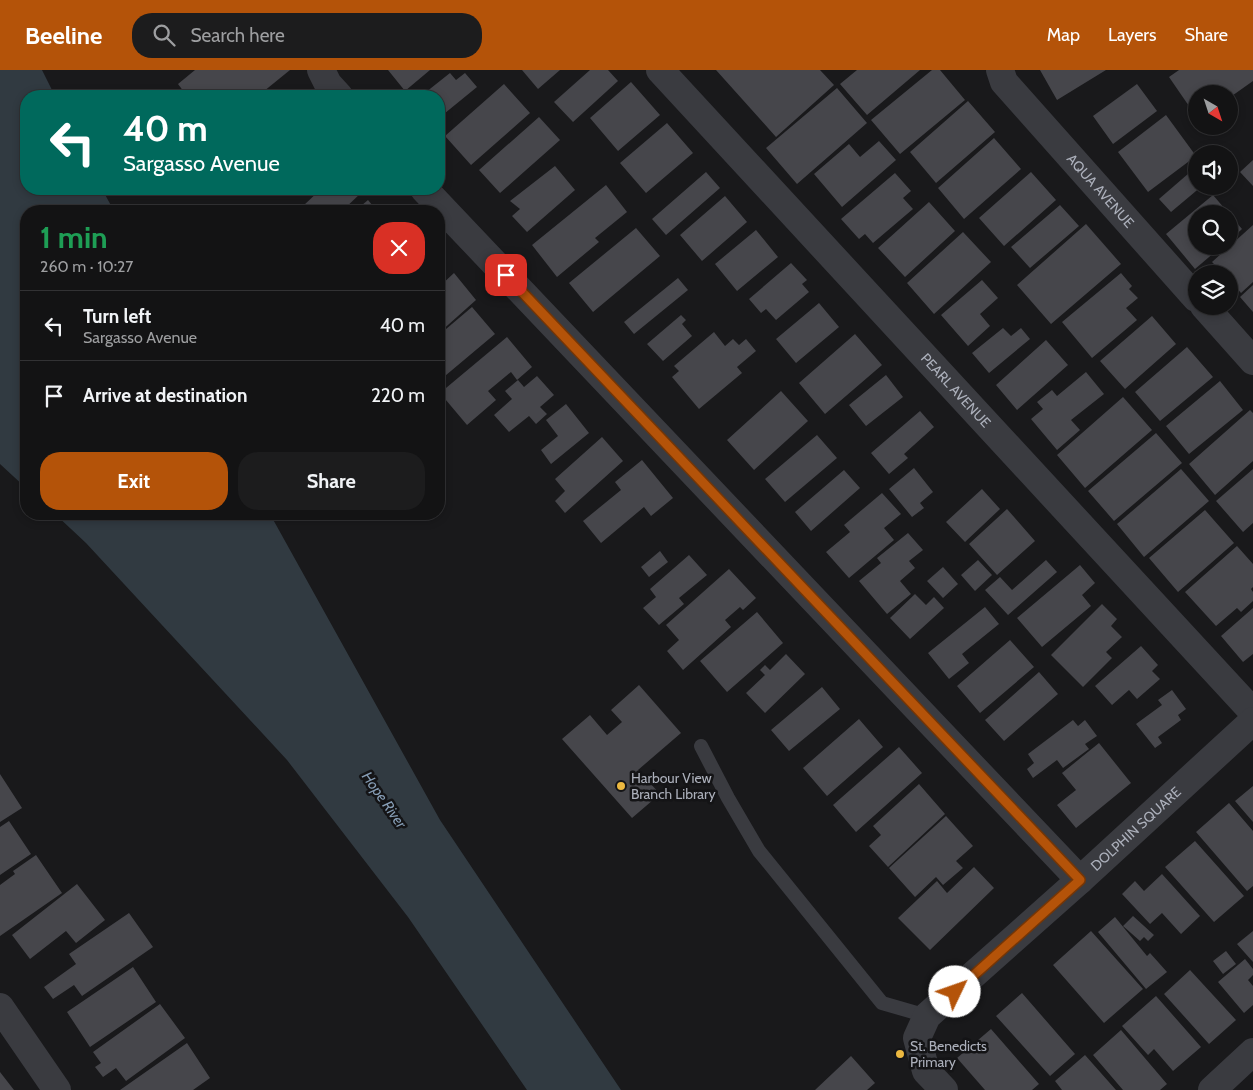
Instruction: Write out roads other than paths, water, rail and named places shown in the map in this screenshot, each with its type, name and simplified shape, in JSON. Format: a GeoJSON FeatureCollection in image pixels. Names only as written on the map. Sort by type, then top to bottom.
{"type":"FeatureCollection","features":[{"type":"Feature","properties":{"kind":"street"},"geometry":{"type":"LineString","coordinates":[[321,70],[334,90]]}},
{"type":"Feature","properties":{"kind":"street","name":"PEARL AVENUE"},"geometry":{"type":"LineString","coordinates":[[660,70],[1253,712]]}},
{"type":"Feature","properties":{"kind":"street","name":"AQUA AVENUE"},"geometry":{"type":"LineString","coordinates":[[999,74],[1188,289]]}},
{"type":"Feature","properties":{"kind":"street"},"geometry":{"type":"LineString","coordinates":[[430,195],[439,205]]}},
{"type":"Feature","properties":{"kind":"street"},"geometry":{"type":"LineString","coordinates":[[445,211],[1080,880]]}},
{"type":"Feature","properties":{"kind":"street"},"geometry":{"type":"LineString","coordinates":[[1212,315],[1253,361]]}},
{"type":"Feature","properties":{"kind":"street","name":"DOLPHIN SQUARE"},"geometry":{"type":"LineString","coordinates":[[935,1081],[917,1038],[927,1016],[1080,880],[1253,721]]}},
{"type":"Feature","properties":{"kind":"street"},"geometry":{"type":"LineString","coordinates":[[0,1007],[57,1090]]}},
{"type":"Feature","properties":{"kind":"street"},"geometry":{"type":"LineString","coordinates":[[1212,1090],[1250,1062]]}},
{"type":"Feature","properties":{"kind":"lane"},"geometry":{"type":"LineString","coordinates":[[702,746],[728,798],[759,851],[882,1003],[927,1016]]}},
{"type":"Feature","properties":{"kind":"water"},"geometry":{"type":"Polygon","coordinates":[[[0,70],[42,70],[52,90],[20,90],[20,195],[105,195],[111,205],[20,205],[20,482],[0,464],[0,70]]]}},
{"type":"Feature","properties":{"kind":"water","name":"Hope River"},"geometry":{"type":"Polygon","coordinates":[[[61,520],[273,520],[440,820],[621,1090],[527,1090],[408,917],[287,760],[86,543],[61,520]]]}},
{"type":"Feature","properties":{"kind":"place","name":"Harbour View Branch Library"},"geometry":{"type":"Point","coordinates":[621,786]}},
{"type":"Feature","properties":{"kind":"place","name":"St. Benedicts Primary"},"geometry":{"type":"Point","coordinates":[900,1054]}}]}
